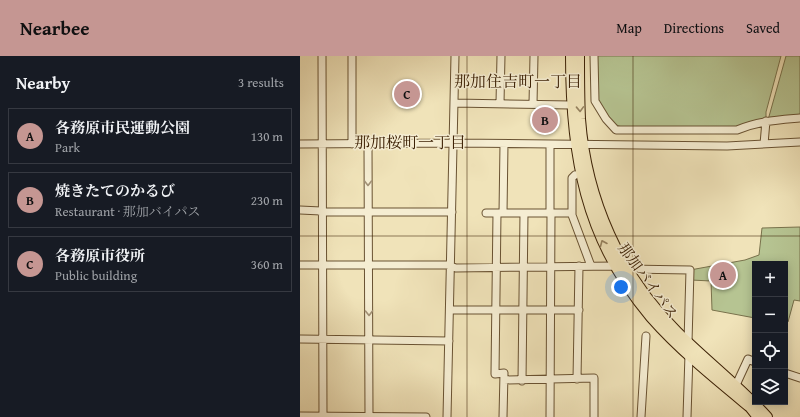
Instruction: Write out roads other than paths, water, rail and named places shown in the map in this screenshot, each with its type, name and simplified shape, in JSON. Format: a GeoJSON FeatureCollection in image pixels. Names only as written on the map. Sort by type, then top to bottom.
{"type":"FeatureCollection","features":[{"type":"Feature","properties":{"kind":"highway","name":"那加バイパス"},"geometry":{"type":"LineString","coordinates":[[571,56],[571,104],[579,144],[584,190],[591,214],[605,248],[615,266],[651,316],[689,354],[750,407],[758,417]]}},
{"type":"Feature","properties":{"kind":"highway","name":"那加バイパス"},"geometry":{"type":"LineString","coordinates":[[578,56],[580,120],[579,144],[599,210],[614,248],[656,310],[688,342],[736,385],[767,417]]}},
{"type":"Feature","properties":{"kind":"street"},"geometry":{"type":"LineString","coordinates":[[322,56],[321,211],[323,416]]}},
{"type":"Feature","properties":{"kind":"street"},"geometry":{"type":"LineString","coordinates":[[352,56],[352,144]]}},
{"type":"Feature","properties":{"kind":"street"},"geometry":{"type":"LineString","coordinates":[[447,417],[452,267],[455,56]]}},
{"type":"Feature","properties":{"kind":"street"},"geometry":{"type":"LineString","coordinates":[[500,104],[501,56]]}},
{"type":"Feature","properties":{"kind":"street"},"geometry":{"type":"LineString","coordinates":[[533,104],[534,56]]}},
{"type":"Feature","properties":{"kind":"street"},"geometry":{"type":"LineString","coordinates":[[594,56],[595,101],[606,119],[616,130],[737,130],[766,121],[800,118]]}},
{"type":"Feature","properties":{"kind":"street"},"geometry":{"type":"LineString","coordinates":[[454,103],[571,104]]}},
{"type":"Feature","properties":{"kind":"street"},"geometry":{"type":"LineString","coordinates":[[764,144],[766,121]]}},
{"type":"Feature","properties":{"kind":"street"},"geometry":{"type":"LineString","coordinates":[[300,144],[453,143],[727,146],[800,142]]}},
{"type":"Feature","properties":{"kind":"street"},"geometry":{"type":"LineString","coordinates":[[368,144],[369,416]]}},
{"type":"Feature","properties":{"kind":"street"},"geometry":{"type":"LineString","coordinates":[[503,417],[504,373],[495,374],[496,267],[504,144]]}},
{"type":"Feature","properties":{"kind":"street"},"geometry":{"type":"LineString","coordinates":[[550,145],[550,417]]}},
{"type":"Feature","properties":{"kind":"street"},"geometry":{"type":"LineString","coordinates":[[575,175],[572,178],[572,213],[591,266]]}},
{"type":"Feature","properties":{"kind":"street"},"geometry":{"type":"LineString","coordinates":[[300,210],[452,212]]}},
{"type":"Feature","properties":{"kind":"street"},"geometry":{"type":"LineString","coordinates":[[486,213],[572,213]]}},
{"type":"Feature","properties":{"kind":"street"},"geometry":{"type":"LineString","coordinates":[[522,381],[524,213]]}},
{"type":"Feature","properties":{"kind":"street"},"geometry":{"type":"LineString","coordinates":[[300,265],[447,265],[456,268],[615,266],[627,269],[690,270],[688,342]]}},
{"type":"Feature","properties":{"kind":"street"},"geometry":{"type":"LineString","coordinates":[[577,379],[579,266]]}},
{"type":"Feature","properties":{"kind":"street"},"geometry":{"type":"LineString","coordinates":[[450,310],[579,310]]}},
{"type":"Feature","properties":{"kind":"street"},"geometry":{"type":"LineString","coordinates":[[641,417],[646,336]]}},
{"type":"Feature","properties":{"kind":"street"},"geometry":{"type":"LineString","coordinates":[[300,339],[322,338],[449,341]]}},
{"type":"Feature","properties":{"kind":"street"},"geometry":{"type":"LineString","coordinates":[[687,417],[689,354]]}},
{"type":"Feature","properties":{"kind":"street"},"geometry":{"type":"LineString","coordinates":[[736,385],[748,359],[752,361]]}},
{"type":"Feature","properties":{"kind":"street"},"geometry":{"type":"LineString","coordinates":[[788,373],[800,378]]}},
{"type":"Feature","properties":{"kind":"street"},"geometry":{"type":"LineString","coordinates":[[504,380],[522,381],[594,378],[594,417]]}},
{"type":"Feature","properties":{"kind":"street"},"geometry":{"type":"LineString","coordinates":[[300,416],[426,417]]}},
{"type":"Feature","properties":{"kind":"place","name":"各務原市役所"},"geometry":{"type":"Point","coordinates":[407,94]}},
{"type":"Feature","properties":{"kind":"place","name":"焼きたてのかるび"},"geometry":{"type":"Point","coordinates":[545,120]}},
{"type":"Feature","properties":{"kind":"place","name":"各務原市民運動公園"},"geometry":{"type":"Point","coordinates":[723,275]}},
{"type":"Feature","properties":{"kind":"district","name":"那加住吉町一丁目"},"geometry":{"type":"Point","coordinates":[518,81]}},
{"type":"Feature","properties":{"kind":"district","name":"那加桜町一丁目"},"geometry":{"type":"Point","coordinates":[410,142]}}]}
